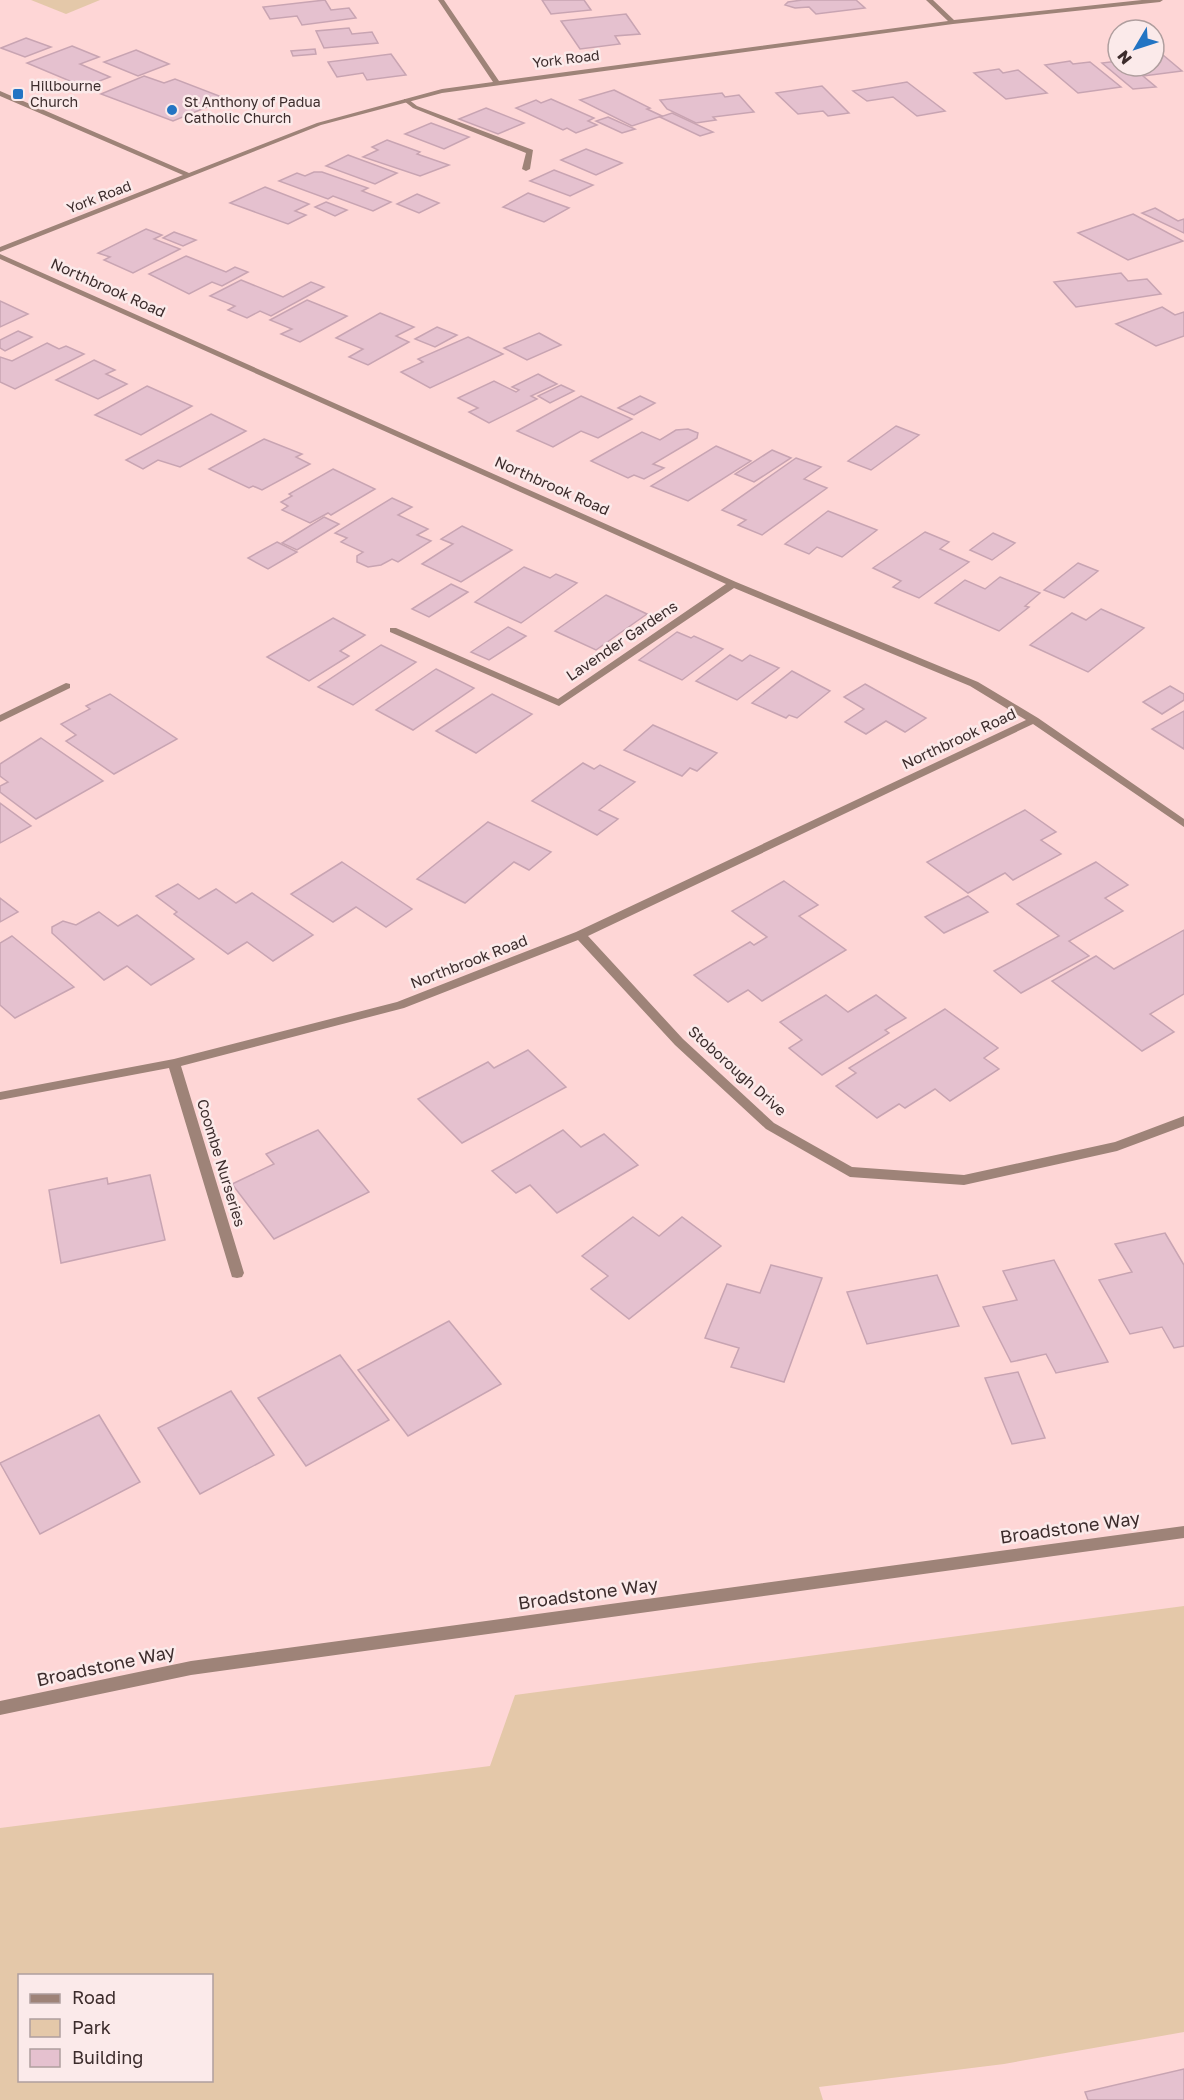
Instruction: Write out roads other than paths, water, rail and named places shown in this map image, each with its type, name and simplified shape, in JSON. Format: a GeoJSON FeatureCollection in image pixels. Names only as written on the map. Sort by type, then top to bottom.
{"type":"FeatureCollection","features":[{"type":"Feature","properties":{"kind":"street"},"geometry":{"type":"LineString","coordinates":[[441,0],[496,82]]}},
{"type":"Feature","properties":{"kind":"street"},"geometry":{"type":"LineString","coordinates":[[929,0],[953,22]]}},
{"type":"Feature","properties":{"kind":"street","name":"York Road"},"geometry":{"type":"LineString","coordinates":[[0,250],[319,124],[406,100],[496,82],[953,22],[1160,0]]}},
{"type":"Feature","properties":{"kind":"street"},"geometry":{"type":"LineString","coordinates":[[0,93],[191,176]]}},
{"type":"Feature","properties":{"kind":"street"},"geometry":{"type":"LineString","coordinates":[[406,100],[415,107],[530,152],[526,169]]}},
{"type":"Feature","properties":{"kind":"street","name":"Northbrook Road"},"geometry":{"type":"LineString","coordinates":[[0,256],[733,584],[974,684],[1034,720]]}},
{"type":"Feature","properties":{"kind":"street","name":"Lavender Gardens"},"geometry":{"type":"LineString","coordinates":[[393,630],[559,703],[733,584]]}},
{"type":"Feature","properties":{"kind":"street"},"geometry":{"type":"LineString","coordinates":[[0,719],[66,686]]}},
{"type":"Feature","properties":{"kind":"street"},"geometry":{"type":"LineString","coordinates":[[1034,720],[1184,824]]}},
{"type":"Feature","properties":{"kind":"street","name":"Northbrook Road"},"geometry":{"type":"LineString","coordinates":[[0,1096],[174,1063],[400,1005],[580,935],[1034,720]]}},
{"type":"Feature","properties":{"kind":"street","name":"Stoborough Drive"},"geometry":{"type":"LineString","coordinates":[[580,935],[679,1042],[770,1126],[850,1172],[964,1180],[1117,1146],[1184,1121]]}},
{"type":"Feature","properties":{"kind":"street","name":"Coombe Nurseries"},"geometry":{"type":"LineString","coordinates":[[174,1063],[237,1273]]}},
{"type":"Feature","properties":{"kind":"street","name":"Broadstone Way"},"geometry":{"type":"LineString","coordinates":[[0,1708],[191,1668],[1184,1532]]}},
{"type":"Feature","properties":{"kind":"place","name":"Hillbourne Church"},"geometry":{"type":"Point","coordinates":[18,94]}},
{"type":"Feature","properties":{"kind":"place","name":"St Anthony of Padua Catholic Church"},"geometry":{"type":"Point","coordinates":[172,110]}}]}
